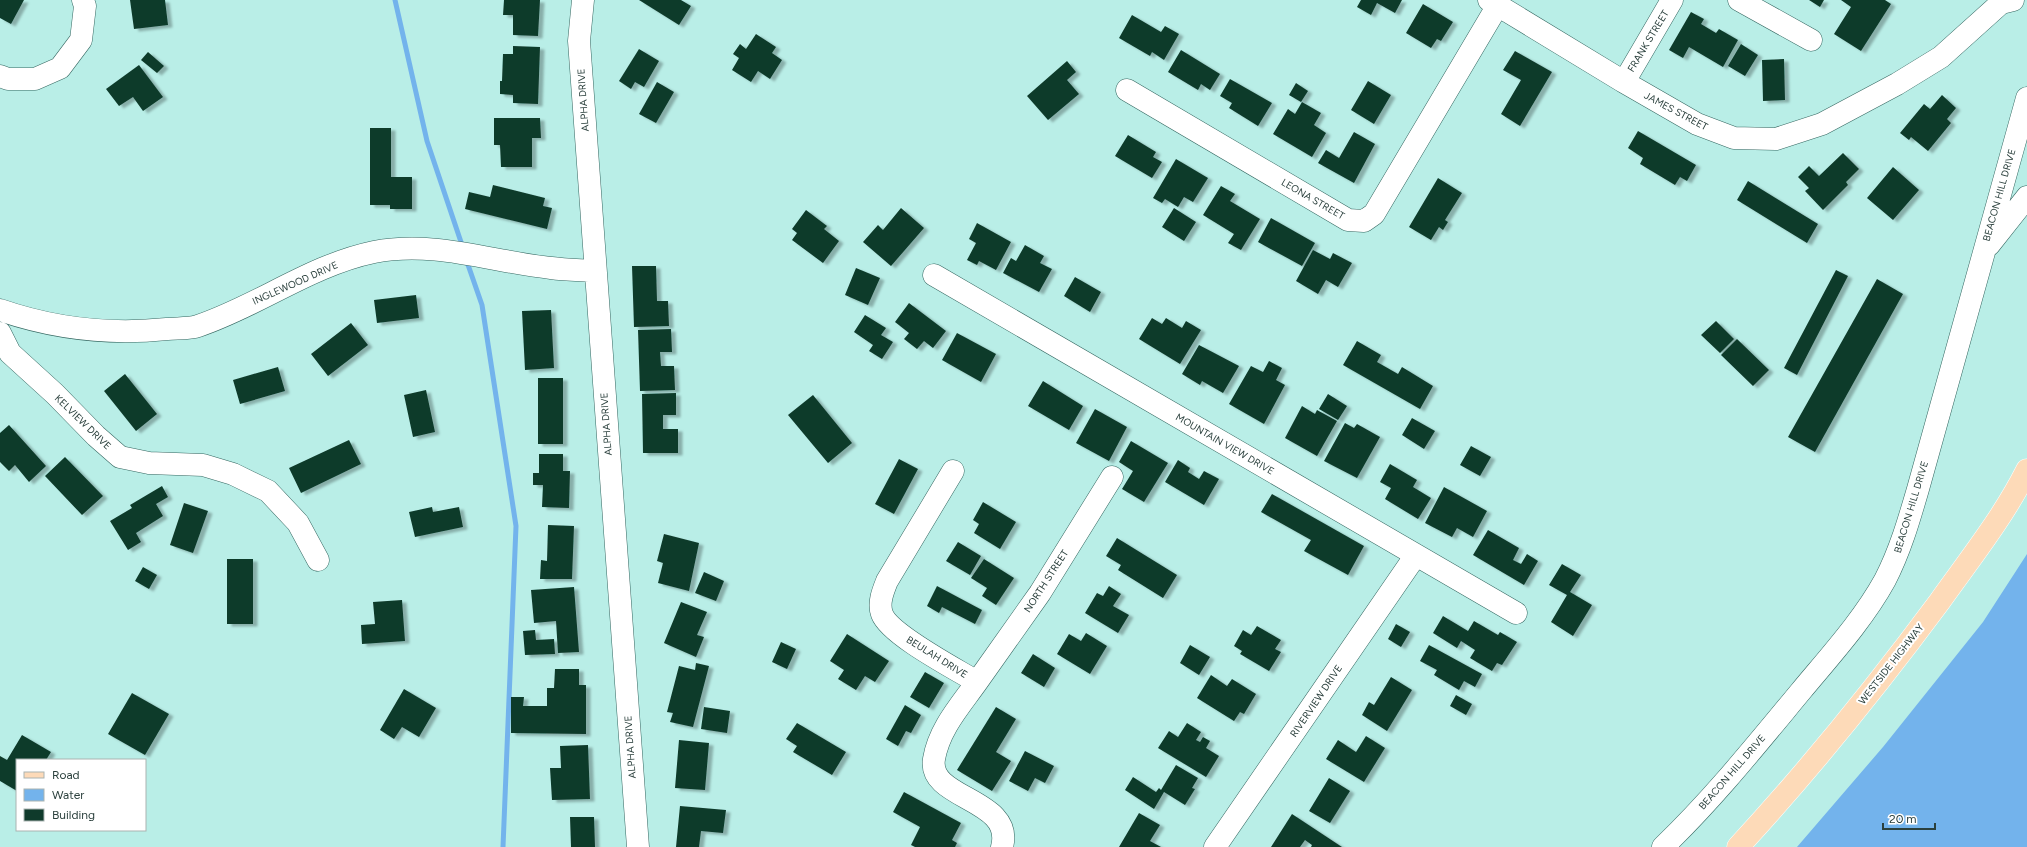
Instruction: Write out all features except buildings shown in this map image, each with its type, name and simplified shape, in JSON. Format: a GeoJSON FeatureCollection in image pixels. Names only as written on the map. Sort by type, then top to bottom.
{"type":"FeatureCollection","features":[{"type":"Feature","properties":{"kind":"main road","name":"WESTSIDE HIGHWAY"},"geometry":{"type":"LineString","coordinates":[[1738,847],[1782,798],[1903,651],[2017,491],[2027,470]]}},
{"type":"Feature","properties":{"kind":"street"},"geometry":{"type":"LineString","coordinates":[[0,76],[8,79],[35,79],[60,68],[81,40],[85,6],[83,0]]}},
{"type":"Feature","properties":{"kind":"street","name":"ALPHA DRIVE"},"geometry":{"type":"LineString","coordinates":[[583,0],[579,41],[638,847]]}},
{"type":"Feature","properties":{"kind":"street","name":"FRANK STREET"},"geometry":{"type":"LineString","coordinates":[[1624,82],[1672,0]]}},
{"type":"Feature","properties":{"kind":"street"},"geometry":{"type":"LineString","coordinates":[[1739,0],[1811,40]]}},
{"type":"Feature","properties":{"kind":"street","name":"JAMES STREET"},"geometry":{"type":"LineString","coordinates":[[1494,3],[1624,82],[1697,124],[1734,138],[1776,139],[1822,124],[1897,84],[1941,58],[2001,3],[2013,0]]}},
{"type":"Feature","properties":{"kind":"street","name":"LEONA STREET"},"geometry":{"type":"LineString","coordinates":[[1127,90],[1348,220],[1364,221],[1374,214],[1494,3]]}},
{"type":"Feature","properties":{"kind":"street","name":"BEACON HILL DRIVE"},"geometry":{"type":"LineString","coordinates":[[1663,847],[1732,775],[1835,650],[1860,617],[1884,580],[1901,545],[1918,489],[2027,98]]}},
{"type":"Feature","properties":{"kind":"street"},"geometry":{"type":"LineString","coordinates":[[1983,252],[2027,197]]}},
{"type":"Feature","properties":{"kind":"street","name":"INGLEWOOD DRIVE"},"geometry":{"type":"LineString","coordinates":[[0,310],[27,320],[73,329],[132,333],[196,326],[338,262],[374,252],[412,248],[454,251],[551,268],[595,271]]}},
{"type":"Feature","properties":{"kind":"street","name":"MOUNTAIN VIEW DRIVE"},"geometry":{"type":"LineString","coordinates":[[934,275],[1516,613]]}},
{"type":"Feature","properties":{"kind":"street","name":"KELVIEW DRIVE"},"geometry":{"type":"LineString","coordinates":[[0,333],[10,353],[55,394],[96,436],[120,456],[149,464],[202,465],[233,474],[268,491],[298,523],[318,560]]}},
{"type":"Feature","properties":{"kind":"street","name":"BEULAH DRIVE"},"geometry":{"type":"LineString","coordinates":[[953,471],[887,581],[880,600],[882,614],[894,631],[977,682],[944,730],[934,760],[937,778],[951,789],[985,808],[1000,823],[1003,842],[1002,847]]}},
{"type":"Feature","properties":{"kind":"street","name":"NORTH STREET"},"geometry":{"type":"LineString","coordinates":[[977,682],[1040,593],[1112,477]]}},
{"type":"Feature","properties":{"kind":"street","name":"RIVERVIEW DRIVE"},"geometry":{"type":"LineString","coordinates":[[1215,847],[1416,554]]}},
{"type":"Feature","properties":{"kind":"water"},"geometry":{"type":"Polygon","coordinates":[[[2027,554],[2027,847],[1797,847],[1883,747],[1983,622],[2027,554]]]}},
{"type":"Feature","properties":{"kind":"waterway"},"geometry":{"type":"LineString","coordinates":[[395,0],[427,141],[463,248]]}},
{"type":"Feature","properties":{"kind":"waterway"},"geometry":{"type":"LineString","coordinates":[[466,259],[482,305],[516,526],[503,847]]}}]}
